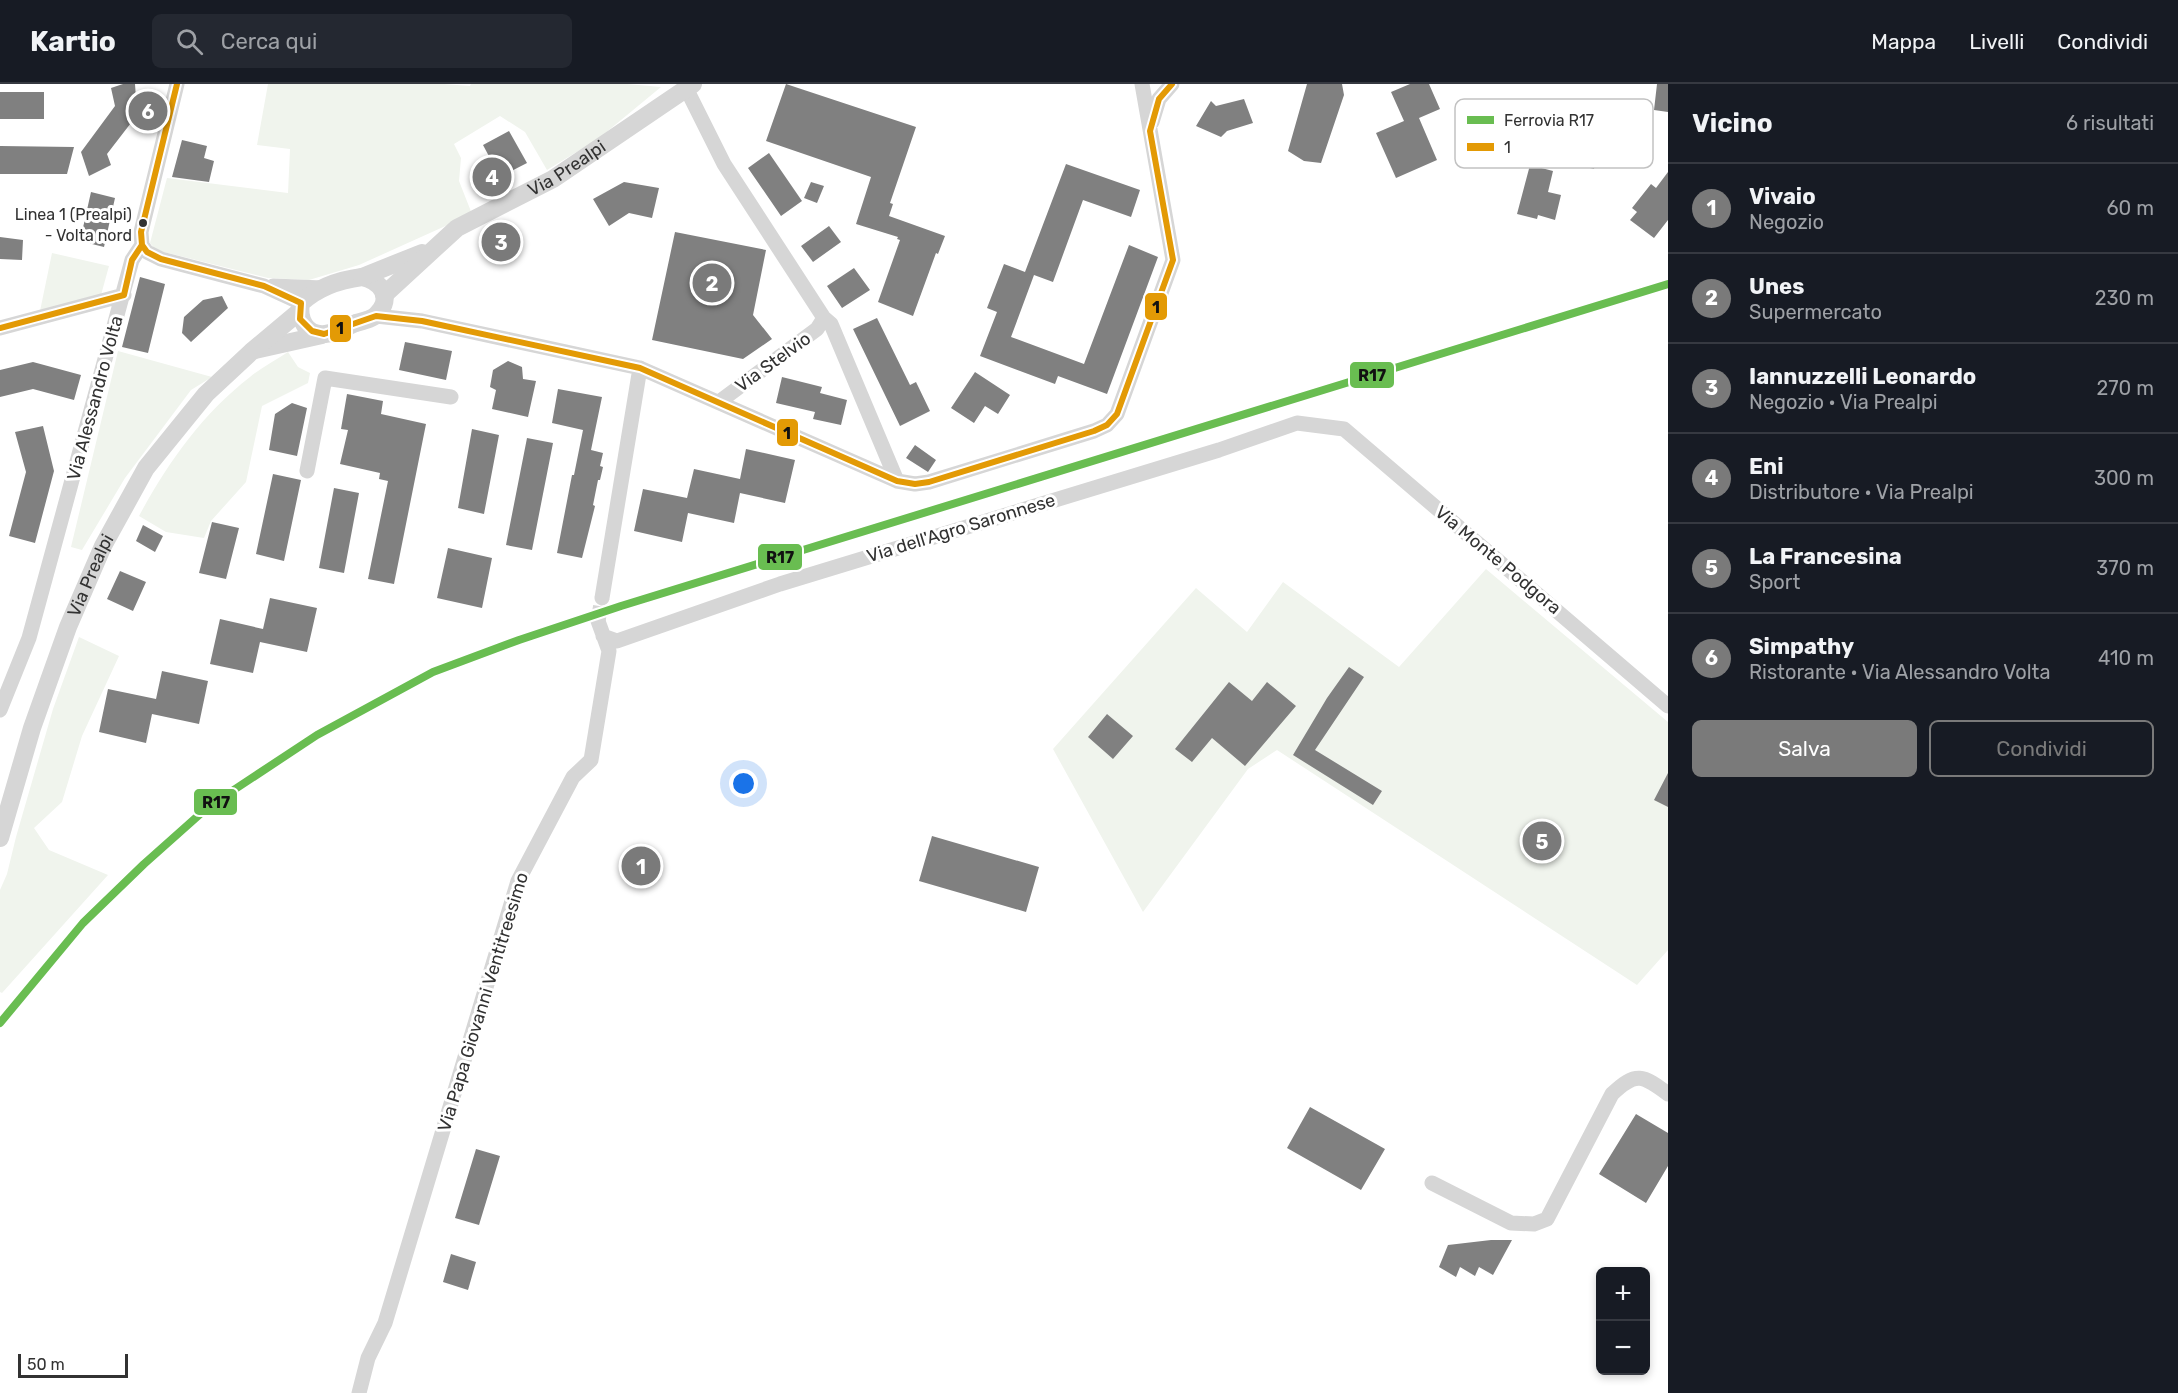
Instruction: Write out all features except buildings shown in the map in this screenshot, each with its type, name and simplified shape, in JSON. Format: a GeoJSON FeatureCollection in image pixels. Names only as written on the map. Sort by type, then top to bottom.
{"type":"FeatureCollection","features":[{"type":"Feature","properties":{"kind":"street","name":"Via Alessandro Volta"},"geometry":{"type":"LineString","coordinates":[[0,710],[29,638],[132,260],[141,245],[141,232],[177,84]]}},
{"type":"Feature","properties":{"kind":"street"},"geometry":{"type":"LineString","coordinates":[[381,304],[422,321],[640,368],[897,481],[915,484],[929,482],[1094,431],[1107,425],[1117,414],[1170,274],[1173,260],[1142,84]]}},
{"type":"Feature","properties":{"kind":"street"},"geometry":{"type":"LineString","coordinates":[[1150,131],[1159,99],[1172,84]]}},
{"type":"Feature","properties":{"kind":"street"},"geometry":{"type":"LineString","coordinates":[[690,87],[724,164],[824,318],[831,324],[897,481]]}},
{"type":"Feature","properties":{"kind":"street","name":"Via Prealpi"},"geometry":{"type":"LineString","coordinates":[[381,304],[435,248],[458,228],[553,179],[690,87]]}},
{"type":"Feature","properties":{"kind":"street"},"geometry":{"type":"LineString","coordinates":[[141,245],[147,252],[161,259],[264,286],[322,288]]}},
{"type":"Feature","properties":{"kind":"street","name":"Via Prealpi"},"geometry":{"type":"LineString","coordinates":[[0,838],[32,728],[68,627],[103,546],[146,468],[206,394],[300,307],[311,293],[348,279],[362,277],[435,248]]}},
{"type":"Feature","properties":{"kind":"street"},"geometry":{"type":"LineString","coordinates":[[362,277],[378,283],[383,289],[381,304]]}},
{"type":"Feature","properties":{"kind":"street"},"geometry":{"type":"LineString","coordinates":[[264,286],[300,307],[300,319],[307,328],[322,335]]}},
{"type":"Feature","properties":{"kind":"street"},"geometry":{"type":"LineString","coordinates":[[0,328],[124,295]]}},
{"type":"Feature","properties":{"kind":"street"},"geometry":{"type":"LineString","coordinates":[[250,352],[335,332],[381,304]]}},
{"type":"Feature","properties":{"kind":"street","name":"Via Stelvio"},"geometry":{"type":"LineString","coordinates":[[718,402],[817,329],[824,318]]}},
{"type":"Feature","properties":{"kind":"street"},"geometry":{"type":"LineString","coordinates":[[602,598],[640,368]]}},
{"type":"Feature","properties":{"kind":"street"},"geometry":{"type":"LineString","coordinates":[[307,471],[325,378],[451,397]]}},
{"type":"Feature","properties":{"kind":"street","name":"Via dell'Agro Saronnese"},"geometry":{"type":"LineString","coordinates":[[600,628],[617,641],[780,584],[1219,450],[1297,423],[1322,426]]}},
{"type":"Feature","properties":{"kind":"street","name":"Via Monte Podgora"},"geometry":{"type":"LineString","coordinates":[[1322,426],[1344,429],[1668,706]]}},
{"type":"Feature","properties":{"kind":"street","name":"Via Papa Giovanni Ventitreesimo"},"geometry":{"type":"LineString","coordinates":[[359,1393],[369,1358],[385,1323],[518,880],[573,777],[591,760],[609,651],[600,628]]}},
{"type":"Feature","properties":{"kind":"street"},"geometry":{"type":"LineString","coordinates":[[1432,1183],[1511,1223],[1534,1224],[1547,1218],[1612,1094],[1626,1081],[1635,1077],[1651,1081],[1668,1094]]}},
{"type":"Feature","properties":{"kind":"shaded area"},"geometry":{"type":"Polygon","coordinates":[[[268,84],[470,86],[471,84],[627,84],[661,87],[598,139],[547,170],[525,132],[500,116],[454,144],[461,158],[459,181],[472,214],[359,265],[309,280],[268,278],[156,250],[150,243],[167,178],[288,193],[290,149],[257,145],[268,84]]]}},
{"type":"Feature","properties":{"kind":"shaded area"},"geometry":{"type":"Polygon","coordinates":[[[52,253],[109,266],[101,295],[40,311],[52,253]]]}},
{"type":"Feature","properties":{"kind":"shaded area"},"geometry":{"type":"Polygon","coordinates":[[[118,351],[212,377],[191,390],[125,478],[82,550],[71,547],[118,351]]]}},
{"type":"Feature","properties":{"kind":"shaded area"},"geometry":{"type":"Polygon","coordinates":[[[288,352],[298,367],[310,373],[308,383],[262,406],[246,482],[211,521],[204,538],[166,532],[139,516],[174,459],[216,407],[250,377],[288,352]]]}},
{"type":"Feature","properties":{"kind":"shaded area"},"geometry":{"type":"Polygon","coordinates":[[[1486,569],[1668,722],[1668,950],[1637,985],[1277,750],[1248,769],[1143,912],[1053,749],[1196,588],[1247,632],[1283,582],[1399,667],[1486,569]]]}},
{"type":"Feature","properties":{"kind":"shaded area"},"geometry":{"type":"Polygon","coordinates":[[[79,637],[119,656],[82,736],[62,802],[34,828],[49,850],[108,875],[2,993],[0,992],[0,890],[7,874],[53,709],[79,637]]]}},
{"type":"Feature","properties":{"kind":"tunnel"},"geometry":{"type":"LineString","coordinates":[[598,621],[602,598]]}},
{"type":"Feature","properties":{"kind":"rail line","name":"R17"},"geometry":{"type":"LineString","coordinates":[[0,1023],[83,923],[208,807],[317,735],[433,672],[621,606],[1668,284]]}},
{"type":"Feature","properties":{"kind":"transit line","name":"1"},"geometry":{"type":"LineString","coordinates":[[0,328],[124,295],[132,260],[142,245],[141,232],[177,84]]}},
{"type":"Feature","properties":{"kind":"transit line","name":"1"},"geometry":{"type":"LineString","coordinates":[[142,245],[147,252],[161,259],[264,286],[301,303],[300,319],[312,331],[324,334],[376,316],[422,321],[640,368],[897,481],[915,484],[929,482],[1094,431],[1107,425],[1117,414],[1173,260],[1150,131],[1159,99],[1172,84]]}},
{"type":"Feature","properties":{"kind":"place","name":"Simpathy"},"geometry":{"type":"Point","coordinates":[148,111]}},
{"type":"Feature","properties":{"kind":"place","name":"Eni"},"geometry":{"type":"Point","coordinates":[492,177]}},
{"type":"Feature","properties":{"kind":"place","name":"Linea 1 (Prealpi) - Volta nord"},"geometry":{"type":"Point","coordinates":[143,223]}},
{"type":"Feature","properties":{"kind":"place","name":"Iannuzzelli Leonardo"},"geometry":{"type":"Point","coordinates":[501,242]}},
{"type":"Feature","properties":{"kind":"place","name":"Unes"},"geometry":{"type":"Point","coordinates":[712,283]}},
{"type":"Feature","properties":{"kind":"place","name":"La Francesina"},"geometry":{"type":"Point","coordinates":[1542,841]}},
{"type":"Feature","properties":{"kind":"place","name":"Vivaio"},"geometry":{"type":"Point","coordinates":[641,866]}}]}
